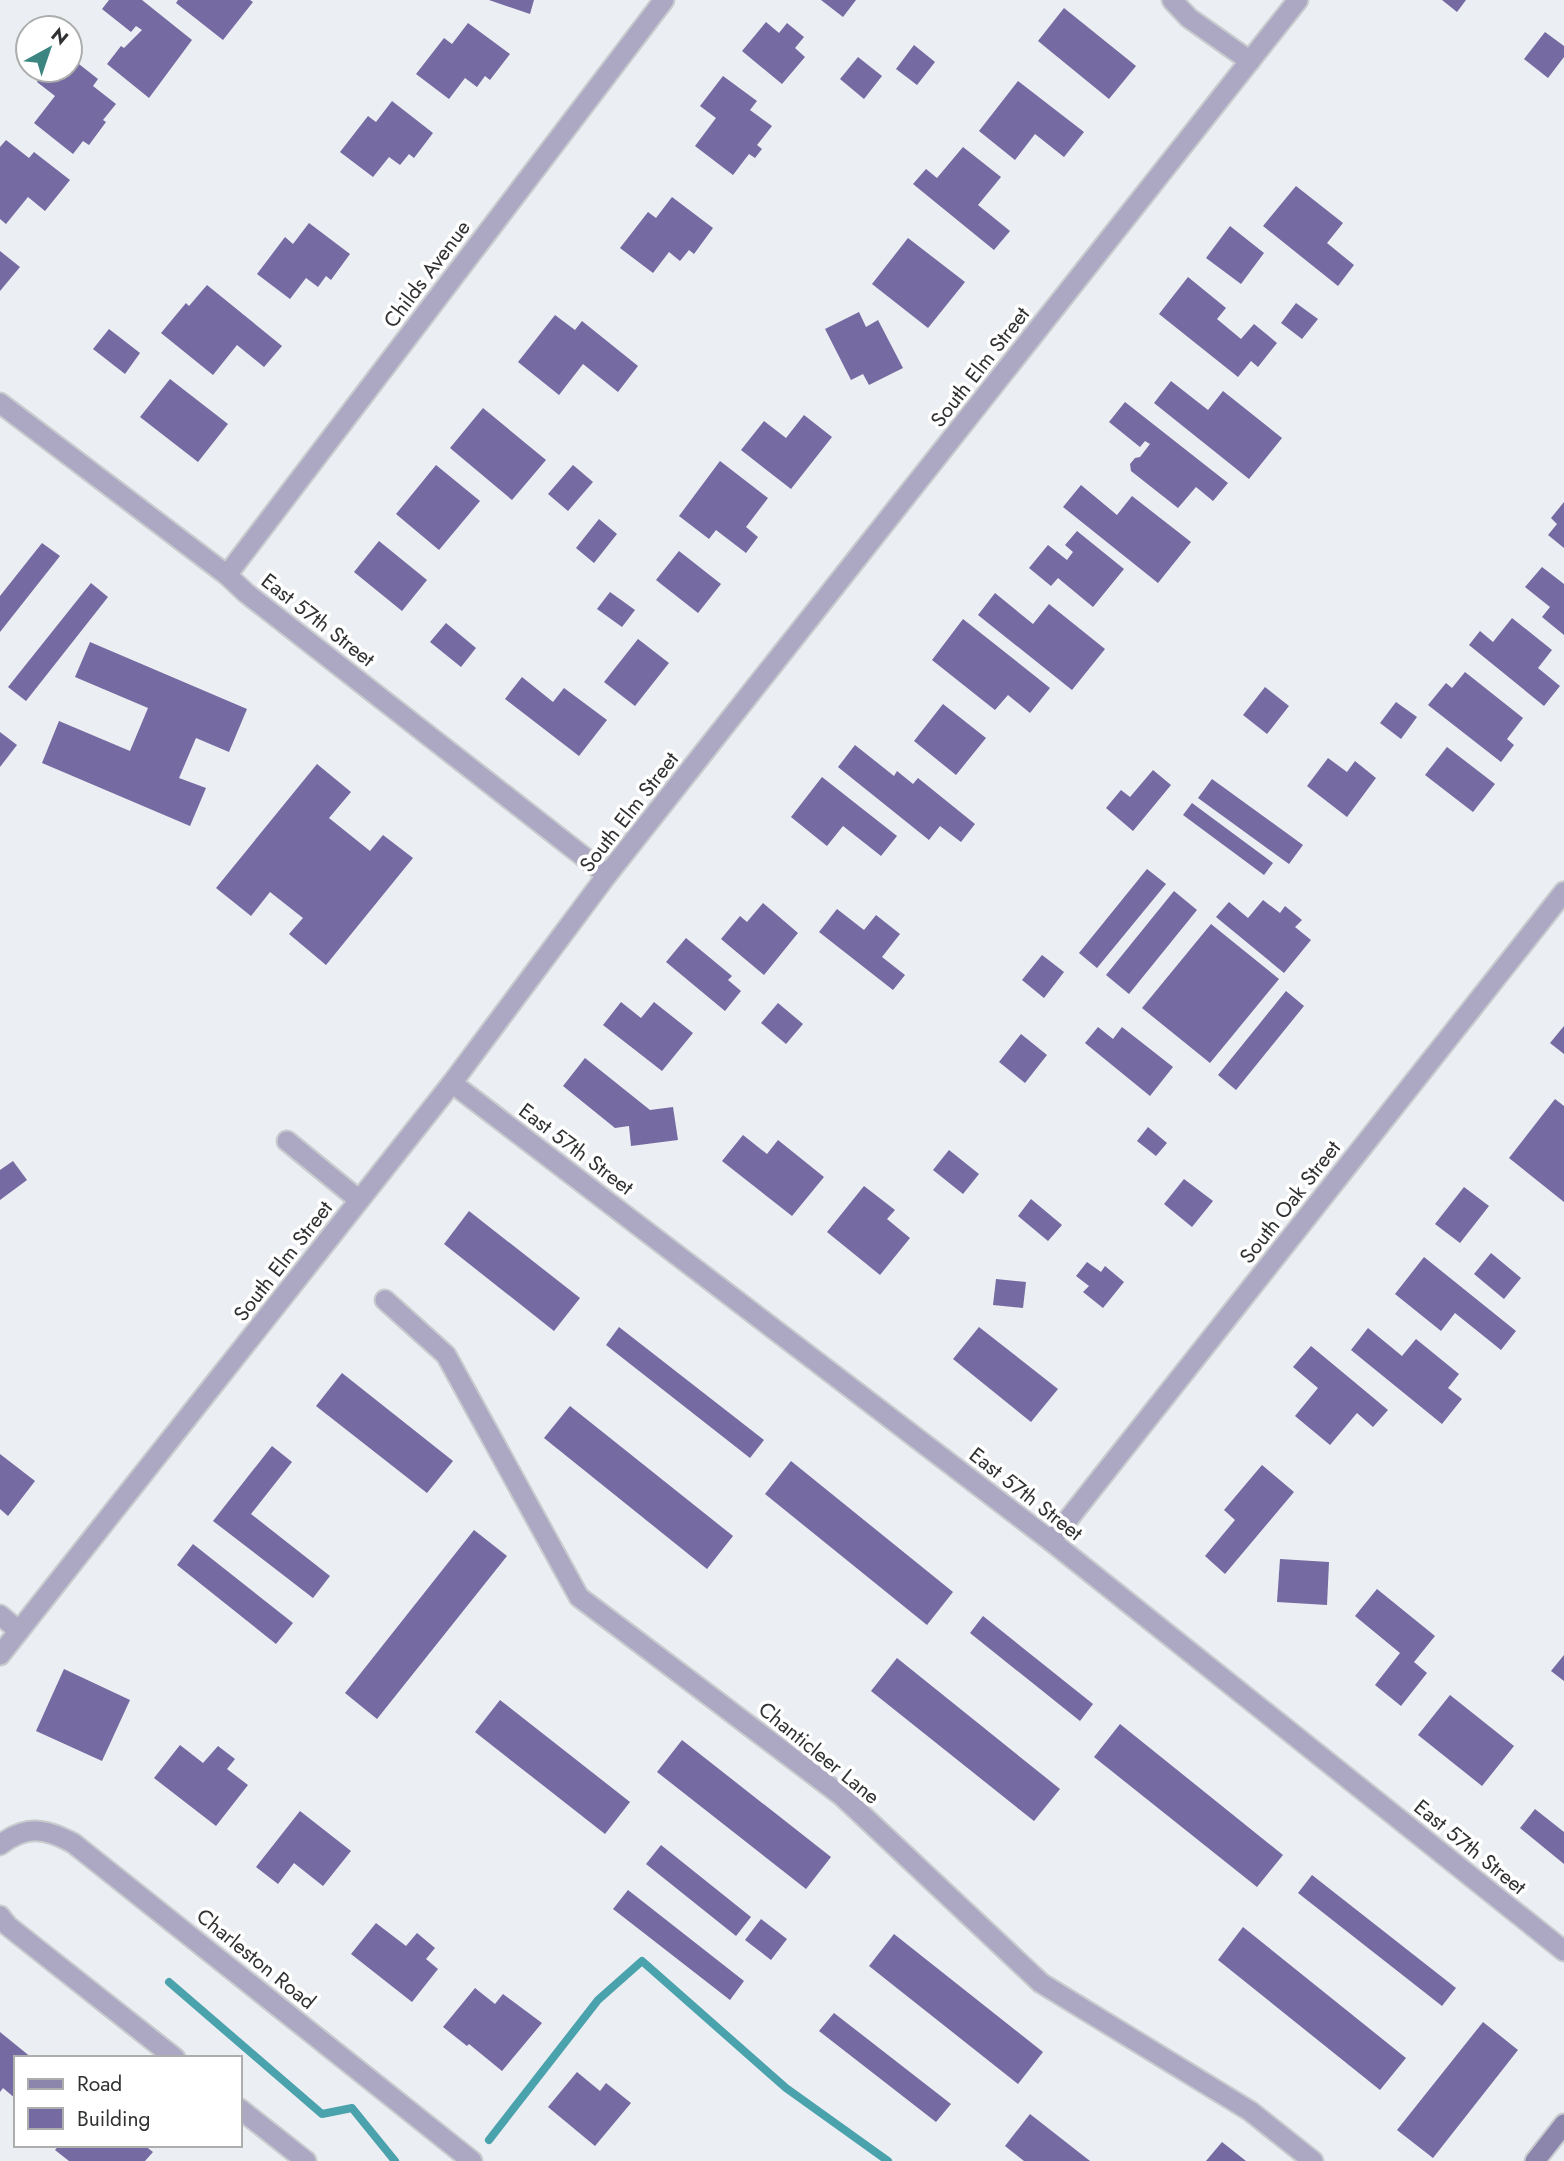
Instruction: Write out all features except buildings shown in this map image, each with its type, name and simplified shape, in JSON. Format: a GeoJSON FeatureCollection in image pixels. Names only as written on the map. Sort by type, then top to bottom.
{"type":"FeatureCollection","features":[{"type":"Feature","properties":{"kind":"main road"},"geometry":{"type":"LineString","coordinates":[[1535,2161],[1564,2124]]}},
{"type":"Feature","properties":{"kind":"street","name":"Childs Avenue"},"geometry":{"type":"LineString","coordinates":[[227,575],[664,0]]}},
{"type":"Feature","properties":{"kind":"street"},"geometry":{"type":"LineString","coordinates":[[1172,0],[1189,18],[1250,61]]}},
{"type":"Feature","properties":{"kind":"street","name":"South Elm Street"},"geometry":{"type":"LineString","coordinates":[[0,1655],[452,1083],[607,875],[1298,0]]}},
{"type":"Feature","properties":{"kind":"street","name":"East 57th Street"},"geometry":{"type":"LineString","coordinates":[[2,408],[227,575],[246,593],[607,875]]}},
{"type":"Feature","properties":{"kind":"street","name":"South Oak Street"},"geometry":{"type":"LineString","coordinates":[[1051,1541],[1564,892]]}},
{"type":"Feature","properties":{"kind":"street","name":"East 57th Street"},"geometry":{"type":"LineString","coordinates":[[452,1083],[1051,1541],[1564,1951]]}},
{"type":"Feature","properties":{"kind":"street"},"geometry":{"type":"LineString","coordinates":[[287,1142],[359,1200]]}},
{"type":"Feature","properties":{"kind":"street","name":"Chanticleer Lane"},"geometry":{"type":"LineString","coordinates":[[385,1300],[446,1355],[579,1597],[842,1796],[1041,1983],[1250,2110],[1313,2161]]}},
{"type":"Feature","properties":{"kind":"street"},"geometry":{"type":"LineString","coordinates":[[0,1615],[19,1631]]}},
{"type":"Feature","properties":{"kind":"street","name":"Charleston Road"},"geometry":{"type":"LineString","coordinates":[[0,1845],[16,1833],[35,1831],[57,1834],[73,1843],[472,2161]]}},
{"type":"Feature","properties":{"kind":"street"},"geometry":{"type":"LineString","coordinates":[[0,1916],[8,1926],[172,2056]]}},
{"type":"Feature","properties":{"kind":"street"},"geometry":{"type":"LineString","coordinates":[[242,2111],[306,2161]]}},
{"type":"Feature","properties":{"kind":"waterway"},"geometry":{"type":"LineString","coordinates":[[489,2140],[598,2000],[642,1961],[786,2088],[888,2161]]}},
{"type":"Feature","properties":{"kind":"waterway"},"geometry":{"type":"LineString","coordinates":[[169,1982],[322,2114],[352,2108],[395,2161]]}}]}
